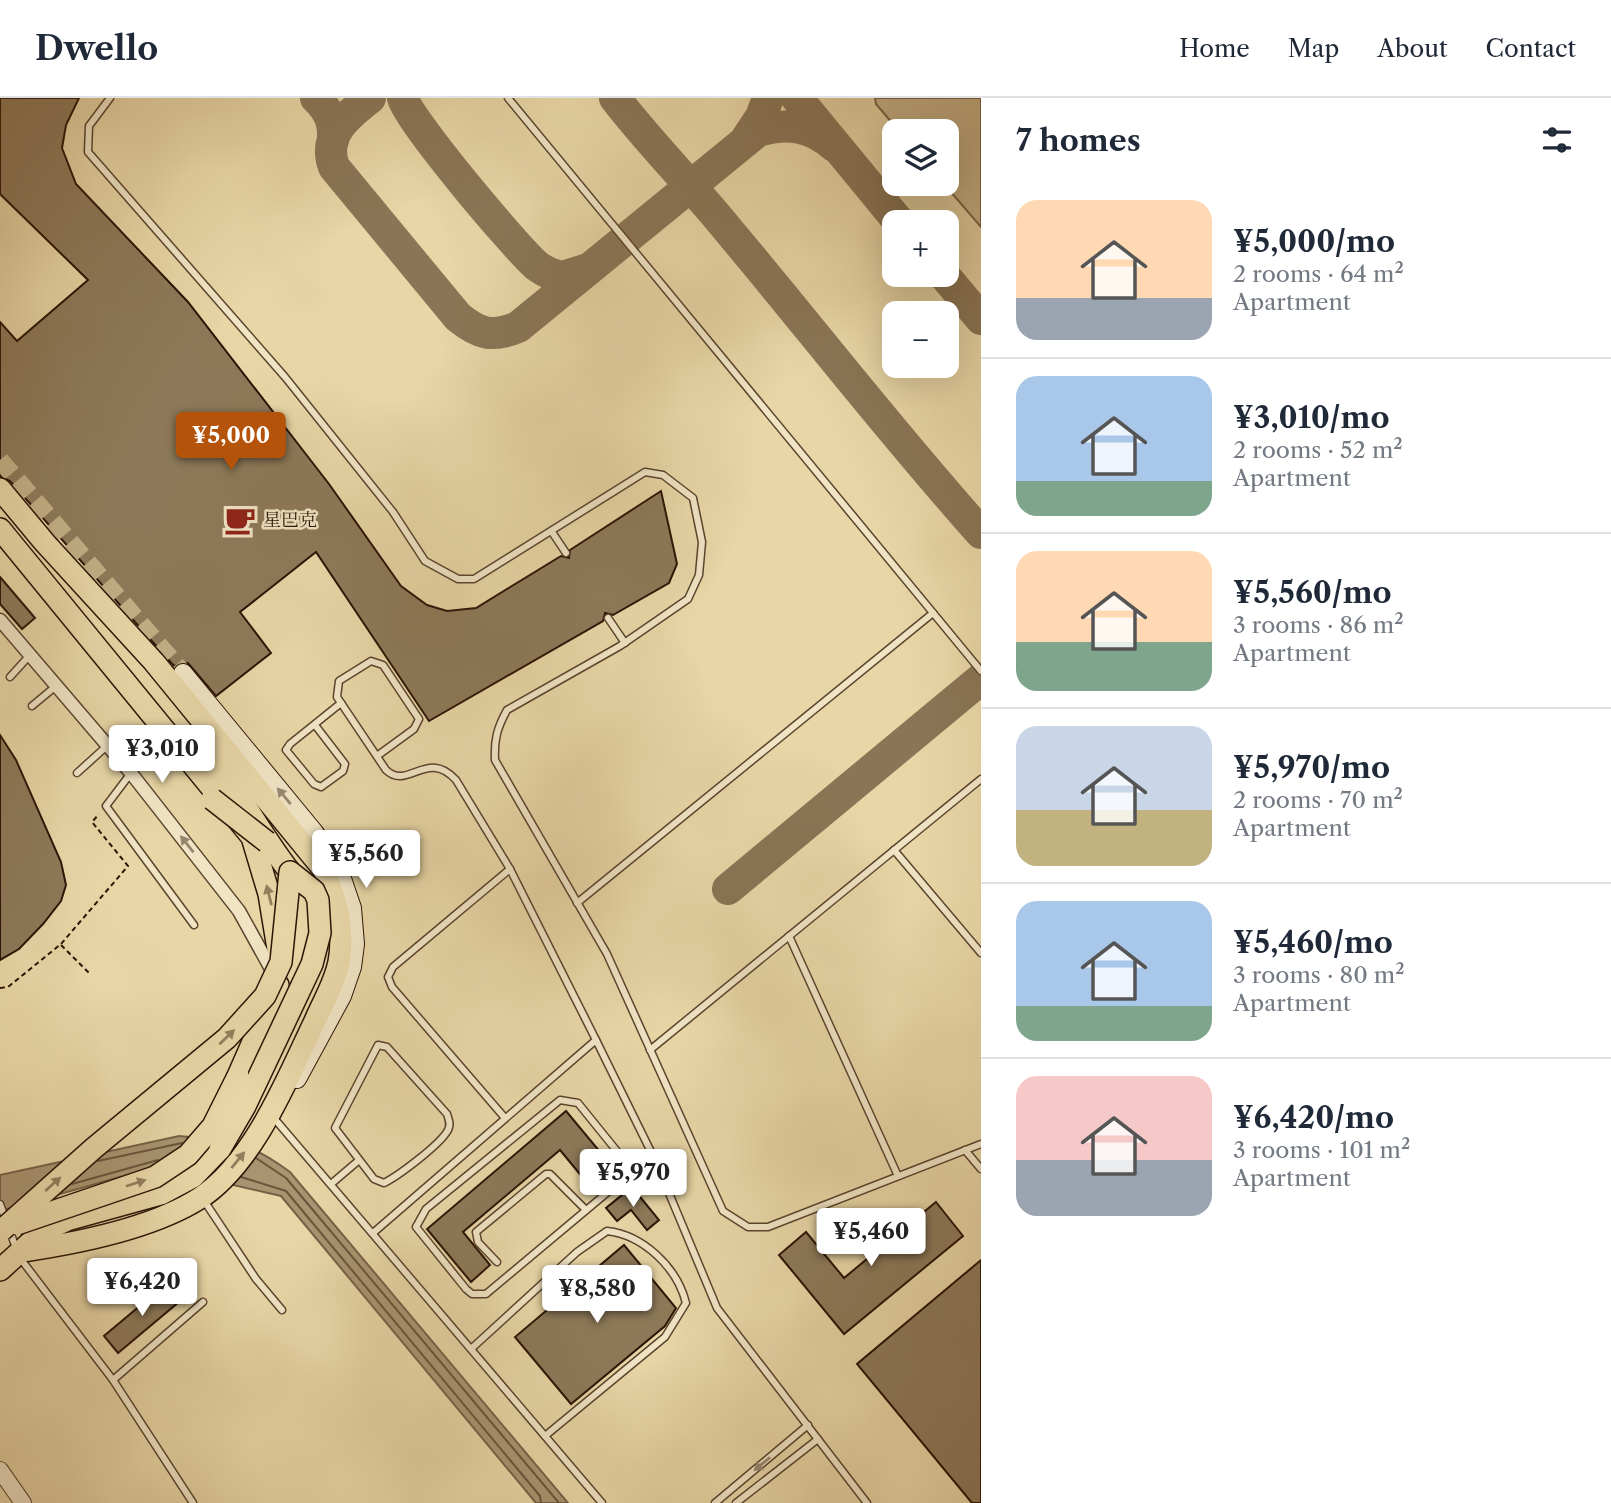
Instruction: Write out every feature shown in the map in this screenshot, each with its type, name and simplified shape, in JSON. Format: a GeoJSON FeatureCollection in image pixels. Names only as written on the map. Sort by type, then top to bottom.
{"type":"FeatureCollection","features":[{"type":"Feature","properties":{"kind":"main road"},"geometry":{"type":"LineString","coordinates":[[0,489],[45,543],[154,662],[324,870],[338,904],[341,936],[331,987],[256,1136]]}},
{"type":"Feature","properties":{"kind":"main road"},"geometry":{"type":"LineString","coordinates":[[0,496],[205,745],[237,790],[260,840],[277,935],[279,982],[213,1126],[188,1154],[155,1177],[52,1209],[1,1231]]}},
{"type":"Feature","properties":{"kind":"main road"},"geometry":{"type":"LineString","coordinates":[[0,529],[260,840],[308,902],[339,957]]}},
{"type":"Feature","properties":{"kind":"main road"},"geometry":{"type":"LineString","coordinates":[[0,547],[212,799],[314,891],[318,900],[320,933],[312,964],[245,1106],[220,1149],[193,1177],[161,1194],[67,1220],[42,1231],[0,1270]]}},
{"type":"Feature","properties":{"kind":"main road"},"geometry":{"type":"LineString","coordinates":[[21,1253],[54,1247],[141,1223],[202,1197],[224,1176],[272,1116],[320,1041],[342,996],[352,967],[355,944],[352,908],[338,867],[314,832],[183,673]]}},
{"type":"Feature","properties":{"kind":"main road"},"geometry":{"type":"LineString","coordinates":[[1,1231],[94,1148],[227,1038],[265,996],[281,962],[290,872]]}},
{"type":"Feature","properties":{"kind":"main road"},"geometry":{"type":"LineString","coordinates":[[260,1028],[292,1014],[318,988],[339,957]]}},
{"type":"Feature","properties":{"kind":"street"},"geometry":{"type":"LineString","coordinates":[[0,620],[131,773],[239,911],[279,982]]}},
{"type":"Feature","properties":{"kind":"street"},"geometry":{"type":"LineString","coordinates":[[0,1470],[23,1503]]}},
{"type":"Feature","properties":{"kind":"lane"},"geometry":{"type":"LineString","coordinates":[[110,98],[89,125],[88,152],[285,377],[393,512],[425,561],[458,579],[474,579],[645,472],[663,475],[693,498],[702,542],[699,575],[688,599],[625,643],[507,710],[496,728],[495,760],[607,954],[723,1211],[748,1227],[768,1227],[981,1144]]}},
{"type":"Feature","properties":{"kind":"lane"},"geometry":{"type":"LineString","coordinates":[[508,98],[981,671]]}},
{"type":"Feature","properties":{"kind":"lane"},"geometry":{"type":"LineString","coordinates":[[552,532],[566,553]]}},
{"type":"Feature","properties":{"kind":"lane"},"geometry":{"type":"LineString","coordinates":[[577,903],[933,613]]}},
{"type":"Feature","properties":{"kind":"lane"},"geometry":{"type":"LineString","coordinates":[[608,618],[625,643]]}},
{"type":"Feature","properties":{"kind":"lane"},"geometry":{"type":"LineString","coordinates":[[10,677],[31,654]]}},
{"type":"Feature","properties":{"kind":"lane"},"geometry":{"type":"LineString","coordinates":[[377,756],[414,729],[418,715],[383,665],[371,661],[339,681],[335,692],[341,703],[377,756],[396,778],[431,766],[450,773],[510,869],[596,1040],[656,1163],[716,1308],[867,1503]]}},
{"type":"Feature","properties":{"kind":"lane"},"geometry":{"type":"LineString","coordinates":[[32,706],[58,685]]}},
{"type":"Feature","properties":{"kind":"lane"},"geometry":{"type":"LineString","coordinates":[[314,725],[345,764],[343,771],[321,787],[314,784],[286,750],[314,725],[341,703]]}},
{"type":"Feature","properties":{"kind":"lane"},"geometry":{"type":"LineString","coordinates":[[77,773],[108,745]]}},
{"type":"Feature","properties":{"kind":"lane"},"geometry":{"type":"LineString","coordinates":[[131,773],[106,806],[194,925]]}},
{"type":"Feature","properties":{"kind":"lane"},"geometry":{"type":"LineString","coordinates":[[650,1050],[981,779]]}},
{"type":"Feature","properties":{"kind":"lane"},"geometry":{"type":"LineString","coordinates":[[894,850],[981,953]]}},
{"type":"Feature","properties":{"kind":"lane"},"geometry":{"type":"LineString","coordinates":[[505,1118],[392,987],[388,977],[393,967],[510,869]]}},
{"type":"Feature","properties":{"kind":"lane"},"geometry":{"type":"LineString","coordinates":[[789,936],[898,1176]]}},
{"type":"Feature","properties":{"kind":"lane"},"geometry":{"type":"LineString","coordinates":[[373,1233],[596,1040]]}},
{"type":"Feature","properties":{"kind":"lane"},"geometry":{"type":"LineString","coordinates":[[383,1044],[447,1115],[449,1130],[384,1183],[374,1179],[358,1161],[336,1133],[335,1124],[375,1047],[383,1044]]}},
{"type":"Feature","properties":{"kind":"lane"},"geometry":{"type":"LineString","coordinates":[[633,1171],[578,1102],[560,1100],[426,1209],[416,1227],[466,1289],[472,1294],[486,1294],[633,1171],[656,1163]]}},
{"type":"Feature","properties":{"kind":"lane"},"geometry":{"type":"LineString","coordinates":[[272,1116],[602,1503]]}},
{"type":"Feature","properties":{"kind":"lane"},"geometry":{"type":"LineString","coordinates":[[965,1150],[981,1169]]}},
{"type":"Feature","properties":{"kind":"lane"},"geometry":{"type":"LineString","coordinates":[[331,1184],[358,1161]]}},
{"type":"Feature","properties":{"kind":"lane"},"geometry":{"type":"LineString","coordinates":[[497,1262],[478,1242],[476,1232],[546,1174],[551,1174],[586,1210]]}},
{"type":"Feature","properties":{"kind":"lane"},"geometry":{"type":"LineString","coordinates":[[202,1197],[256,1279],[282,1310]]}},
{"type":"Feature","properties":{"kind":"lane"},"geometry":{"type":"LineString","coordinates":[[0,1204],[21,1253],[113,1380],[194,1503]]}},
{"type":"Feature","properties":{"kind":"lane"},"geometry":{"type":"LineString","coordinates":[[471,1349],[577,1252],[607,1231],[626,1233],[671,1270],[686,1303],[666,1337],[545,1436]]}},
{"type":"Feature","properties":{"kind":"lane"},"geometry":{"type":"LineString","coordinates":[[113,1380],[203,1302]]}},
{"type":"Feature","properties":{"kind":"lane"},"geometry":{"type":"LineString","coordinates":[[715,1503],[808,1425]]}},
{"type":"Feature","properties":{"kind":"lane"},"geometry":{"type":"LineString","coordinates":[[736,1503],[818,1438]]}},
{"type":"Feature","properties":{"kind":"path"},"geometry":{"type":"LineString","coordinates":[[0,988],[8,987],[61,944],[128,866],[92,822],[106,806]]}},
{"type":"Feature","properties":{"kind":"path"},"geometry":{"type":"LineString","coordinates":[[61,944],[90,974]]}},
{"type":"Feature","properties":{"kind":"shaded area"},"geometry":{"type":"Polygon","coordinates":[[[875,98],[981,98],[981,227],[954,196],[959,196],[959,119],[889,119],[876,104],[875,98]]]}},
{"type":"Feature","properties":{"kind":"water"},"geometry":{"type":"Polygon","coordinates":[[[179,1136],[238,1144],[275,1161],[290,1172],[568,1503],[536,1503],[281,1196],[155,1167],[0,1211],[0,1175],[179,1136]]]}},
{"type":"Feature","properties":{"kind":"building"},"geometry":{"type":"Polygon","coordinates":[[[0,98],[79,98],[66,125],[62,148],[76,184],[188,302],[329,484],[401,586],[427,605],[447,611],[476,608],[561,556],[569,558],[570,550],[661,491],[677,564],[669,583],[613,615],[605,613],[603,621],[429,721],[316,552],[240,612],[271,653],[216,696],[188,663],[174,666],[10,481],[0,476],[0,322],[17,341],[88,280],[0,194],[0,98]]]}},
{"type":"Feature","properties":{"kind":"building"},"geometry":{"type":"Polygon","coordinates":[[[0,577],[35,618],[22,629],[0,604],[0,577]]]}},
{"type":"Feature","properties":{"kind":"building"},"geometry":{"type":"Polygon","coordinates":[[[0,735],[16,760],[61,862],[66,885],[61,901],[43,924],[19,949],[0,960],[0,735]]]}},
{"type":"Feature","properties":{"kind":"building"},"geometry":{"type":"Polygon","coordinates":[[[566,1111],[616,1171],[593,1190],[560,1150],[463,1232],[490,1265],[471,1282],[427,1229],[566,1111]]]}},
{"type":"Feature","properties":{"kind":"building"},"geometry":{"type":"Polygon","coordinates":[[[632,1187],[659,1220],[647,1230],[631,1210],[617,1221],[606,1208],[632,1187]]]}},
{"type":"Feature","properties":{"kind":"building"},"geometry":{"type":"Polygon","coordinates":[[[936,1202],[963,1236],[844,1334],[779,1255],[806,1232],[844,1278],[936,1202]]]}},
{"type":"Feature","properties":{"kind":"building"},"geometry":{"type":"Polygon","coordinates":[[[624,1245],[676,1308],[665,1326],[571,1404],[515,1337],[624,1245]]]}},
{"type":"Feature","properties":{"kind":"building"},"geometry":{"type":"Polygon","coordinates":[[[981,1260],[981,1503],[972,1503],[857,1364],[981,1260]]]}},
{"type":"Feature","properties":{"kind":"building"},"geometry":{"type":"Polygon","coordinates":[[[166,1284],[180,1301],[118,1353],[104,1336],[166,1284]]]}},
{"type":"Feature","properties":{"kind":"taxiway"},"geometry":{"type":"LineString","coordinates":[[316,98],[330,117],[333,140]]}},
{"type":"Feature","properties":{"kind":"taxiway"},"geometry":{"type":"LineString","coordinates":[[370,98],[353,111],[334,136],[331,145],[334,167],[458,317],[479,331],[493,333],[518,327],[758,131],[779,127],[798,128],[816,134],[834,146]]}},
{"type":"Feature","properties":{"kind":"taxiway"},"geometry":{"type":"LineString","coordinates":[[403,98],[409,111],[442,156],[525,255],[537,266],[562,277],[588,269]]}},
{"type":"Feature","properties":{"kind":"taxiway"},"geometry":{"type":"LineString","coordinates":[[615,98],[981,533]]}},
{"type":"Feature","properties":{"kind":"taxiway"},"geometry":{"type":"LineString","coordinates":[[747,138],[761,117],[768,98]]}},
{"type":"Feature","properties":{"kind":"taxiway"},"geometry":{"type":"LineString","coordinates":[[797,98],[889,210]]}},
{"type":"Feature","properties":{"kind":"taxiway"},"geometry":{"type":"LineString","coordinates":[[954,287],[981,319]]}},
{"type":"Feature","properties":{"kind":"taxiway"},"geometry":{"type":"LineString","coordinates":[[728,889],[981,679]]}},
{"type":"Feature","properties":{"kind":"tunnel"},"geometry":{"type":"LineString","coordinates":[[0,460],[183,673]]}},
{"type":"Feature","properties":{"kind":"place","name":"星巴克"},"geometry":{"type":"Point","coordinates":[240,520]}}]}
